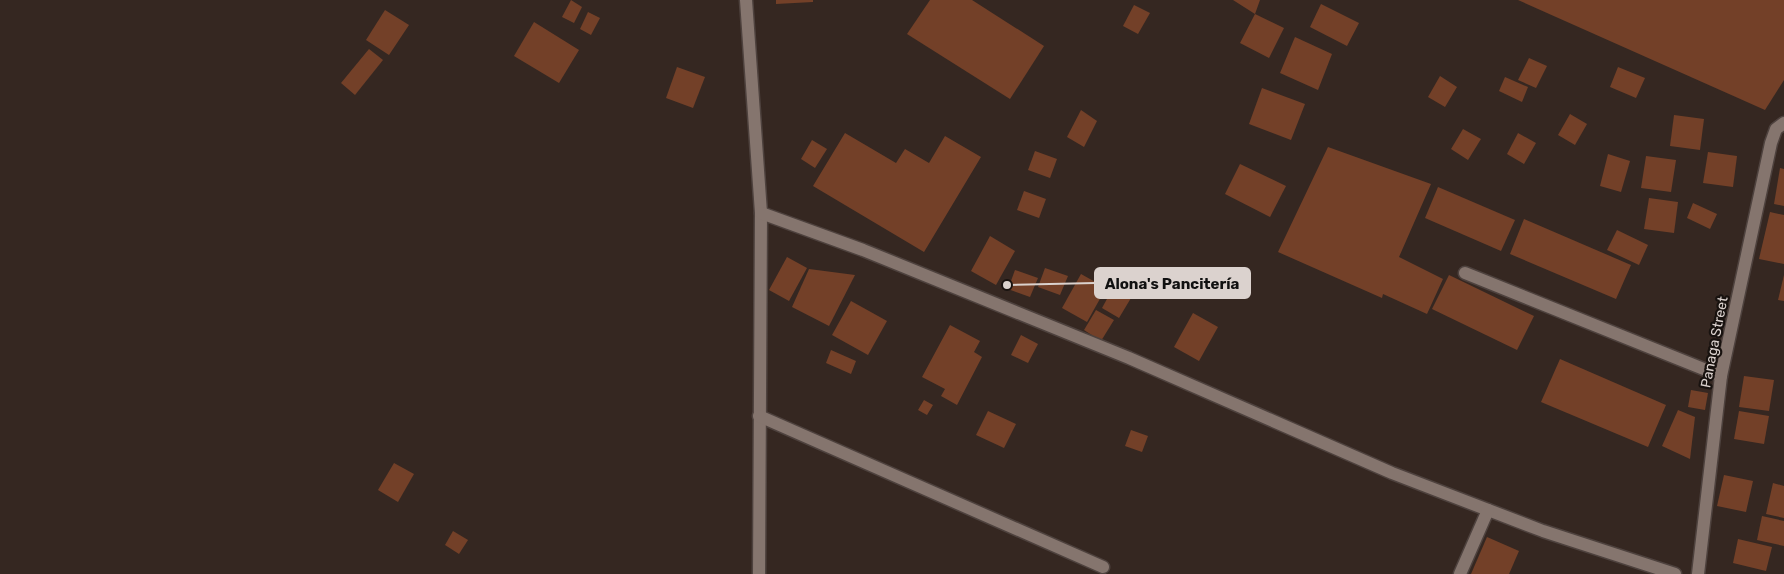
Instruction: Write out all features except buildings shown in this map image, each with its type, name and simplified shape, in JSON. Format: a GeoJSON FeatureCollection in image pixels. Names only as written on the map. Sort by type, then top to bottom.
{"type":"FeatureCollection","features":[{"type":"Feature","properties":{"kind":"street"},"geometry":{"type":"LineString","coordinates":[[746,0],[761,213],[759,574]]}},
{"type":"Feature","properties":{"kind":"street","name":"Panaga Street"},"geometry":{"type":"LineString","coordinates":[[1698,574],[1721,376],[1771,143],[1776,129],[1784,123]]}},
{"type":"Feature","properties":{"kind":"street"},"geometry":{"type":"LineString","coordinates":[[761,213],[863,250],[1129,358],[1392,473],[1613,555],[1675,574]]}},
{"type":"Feature","properties":{"kind":"street"},"geometry":{"type":"LineString","coordinates":[[1465,273],[1721,376]]}},
{"type":"Feature","properties":{"kind":"street"},"geometry":{"type":"LineString","coordinates":[[759,416],[1103,567]]}},
{"type":"Feature","properties":{"kind":"street"},"geometry":{"type":"LineString","coordinates":[[1460,574],[1488,510]]}},
{"type":"Feature","properties":{"kind":"place","name":"Alona's Pancitería"},"geometry":{"type":"Point","coordinates":[1007,285]}}]}
